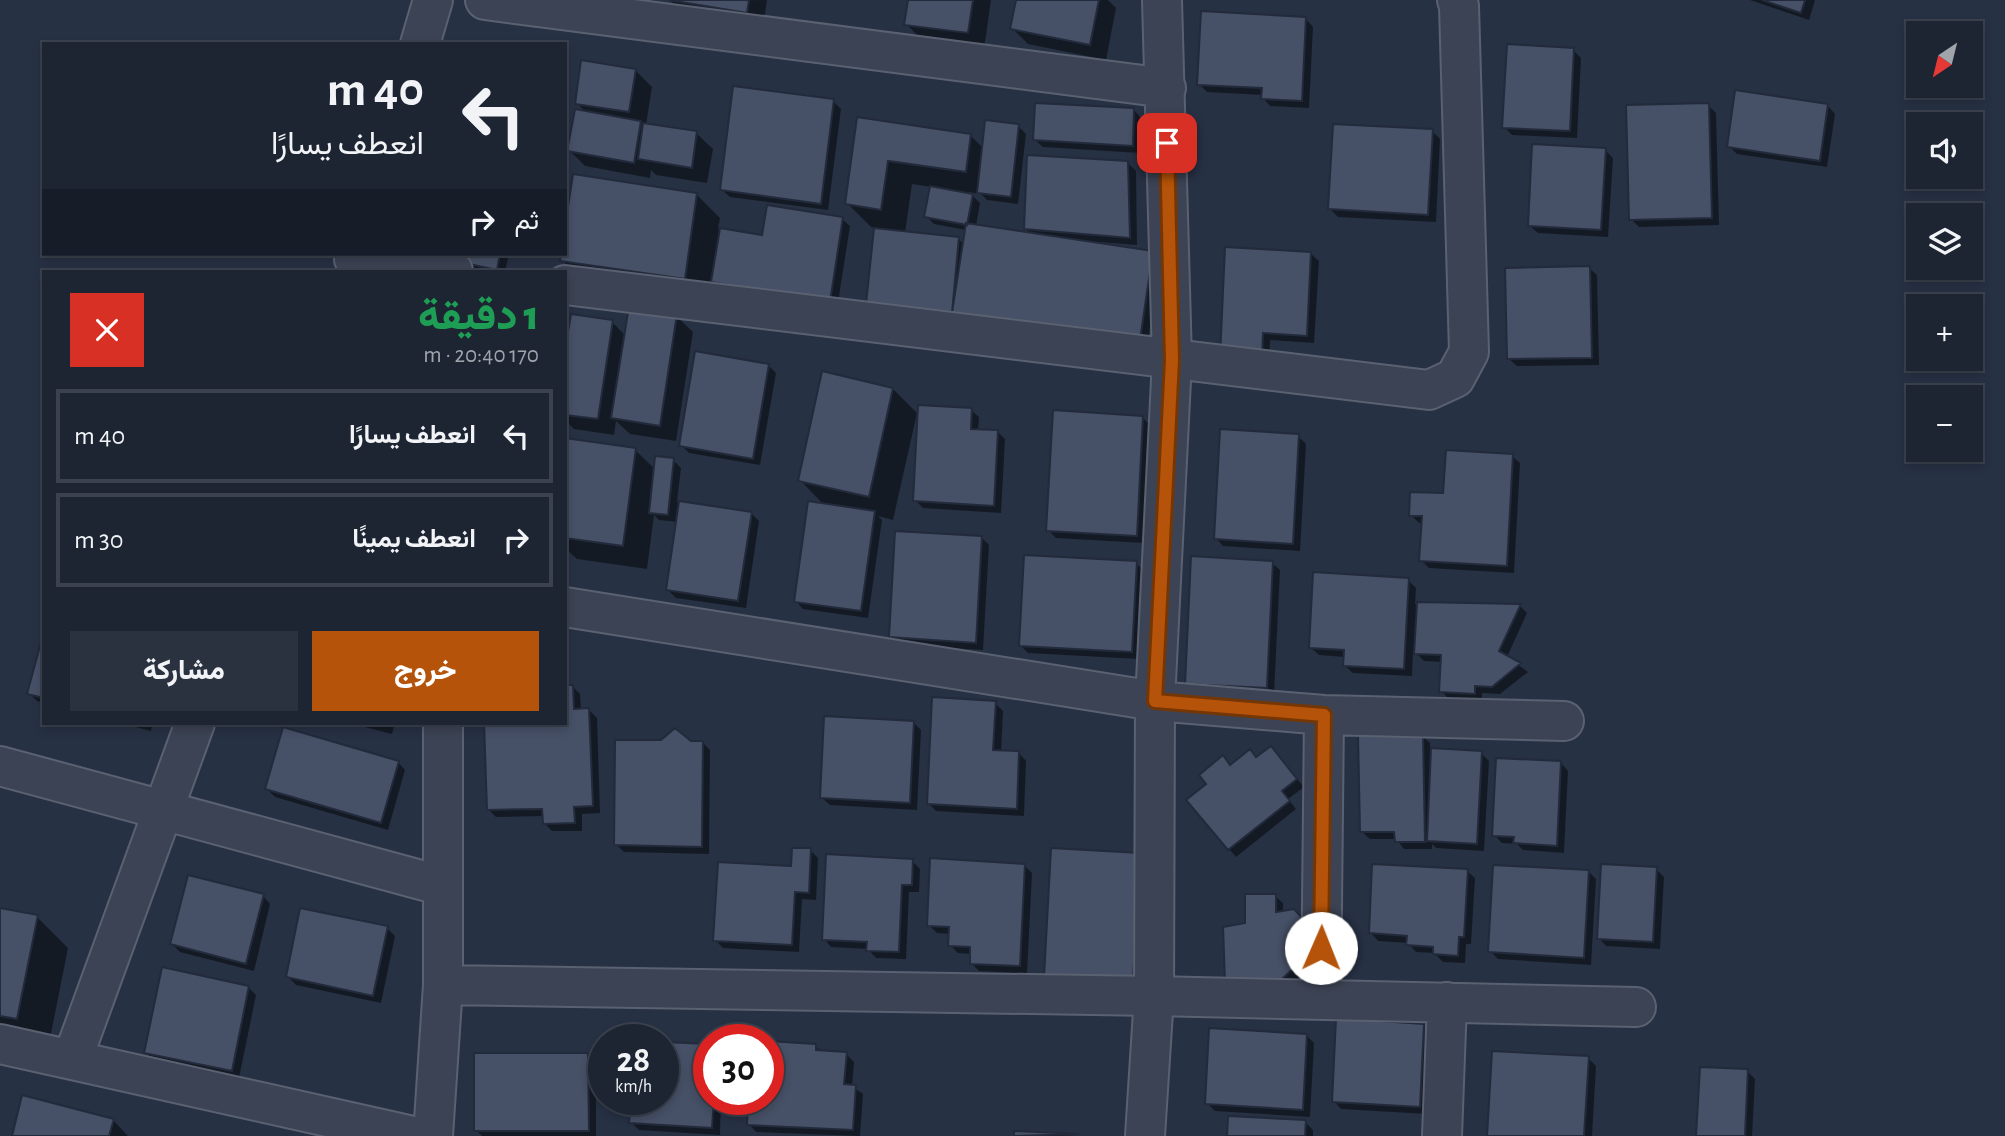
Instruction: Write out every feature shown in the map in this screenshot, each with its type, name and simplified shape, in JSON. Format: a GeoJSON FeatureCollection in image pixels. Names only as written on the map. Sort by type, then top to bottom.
{"type":"FeatureCollection","features":[{"type":"Feature","properties":{"kind":"street"},"geometry":{"type":"LineString","coordinates":[[421,42],[433,0]]}},
{"type":"Feature","properties":{"kind":"street"},"geometry":{"type":"LineString","coordinates":[[485,0],[1166,88]]}},
{"type":"Feature","properties":{"kind":"street"},"geometry":{"type":"LineString","coordinates":[[1145,1136],[1154,996],[1155,701],[1172,360],[1162,0]]}},
{"type":"Feature","properties":{"kind":"street"},"geometry":{"type":"LineString","coordinates":[[567,285],[1429,390],[1455,377],[1469,352],[1457,0]]}},
{"type":"Feature","properties":{"kind":"street"},"geometry":{"type":"LineString","coordinates":[[353,261],[443,270]]}},
{"type":"Feature","properties":{"kind":"street"},"geometry":{"type":"LineString","coordinates":[[567,607],[1155,701],[1324,715],[1564,721]]}},
{"type":"Feature","properties":{"kind":"street"},"geometry":{"type":"LineString","coordinates":[[1321,1000],[1324,715]]}},
{"type":"Feature","properties":{"kind":"street"},"geometry":{"type":"LineString","coordinates":[[72,1060],[194,725]]}},
{"type":"Feature","properties":{"kind":"street"},"geometry":{"type":"LineString","coordinates":[[433,1136],[443,985],[443,725]]}},
{"type":"Feature","properties":{"kind":"street"},"geometry":{"type":"LineString","coordinates":[[0,766],[443,886]]}},
{"type":"Feature","properties":{"kind":"street"},"geometry":{"type":"LineString","coordinates":[[443,985],[1154,996],[1636,1007]]}},
{"type":"Feature","properties":{"kind":"street"},"geometry":{"type":"LineString","coordinates":[[1442,1136],[1447,1002]]}},
{"type":"Feature","properties":{"kind":"street"},"geometry":{"type":"LineString","coordinates":[[0,1044],[413,1136]]}},
{"type":"Feature","properties":{"kind":"building"},"geometry":{"type":"Polygon","coordinates":[[[669,0],[749,0],[747,13],[669,0]]]}},
{"type":"Feature","properties":{"kind":"building"},"geometry":{"type":"Polygon","coordinates":[[[908,0],[973,0],[968,33],[904,25],[908,0]]]}},
{"type":"Feature","properties":{"kind":"building"},"geometry":{"type":"Polygon","coordinates":[[[1016,0],[1099,0],[1090,45],[1010,29],[1016,0]]]}},
{"type":"Feature","properties":{"kind":"building"},"geometry":{"type":"Polygon","coordinates":[[[1762,0],[1805,0],[1801,13],[1762,0]]]}},
{"type":"Feature","properties":{"kind":"building"},"geometry":{"type":"Polygon","coordinates":[[[1201,11],[1306,17],[1302,101],[1261,99],[1262,88],[1197,85],[1201,11]]]}},
{"type":"Feature","properties":{"kind":"building"},"geometry":{"type":"Polygon","coordinates":[[[1507,44],[1574,48],[1570,131],[1502,128],[1507,44]]]}},
{"type":"Feature","properties":{"kind":"building"},"geometry":{"type":"Polygon","coordinates":[[[581,60],[636,69],[629,112],[575,104],[581,60]]]}},
{"type":"Feature","properties":{"kind":"building"},"geometry":{"type":"Polygon","coordinates":[[[733,86],[834,99],[821,204],[720,190],[733,86]]]}},
{"type":"Feature","properties":{"kind":"building"},"geometry":{"type":"Polygon","coordinates":[[[1735,90],[1828,104],[1820,161],[1727,147],[1735,90]]]}},
{"type":"Feature","properties":{"kind":"building"},"geometry":{"type":"Polygon","coordinates":[[[1035,103],[1134,108],[1133,146],[1033,140],[1035,103]]]}},
{"type":"Feature","properties":{"kind":"building"},"geometry":{"type":"Polygon","coordinates":[[[1709,103],[1712,218],[1629,220],[1626,105],[1709,103]]]}},
{"type":"Feature","properties":{"kind":"building"},"geometry":{"type":"Polygon","coordinates":[[[575,109],[641,121],[634,163],[567,151],[575,109]]]}},
{"type":"Feature","properties":{"kind":"building"},"geometry":{"type":"Polygon","coordinates":[[[857,117],[971,134],[966,172],[888,161],[881,210],[845,204],[857,117]]]}},
{"type":"Feature","properties":{"kind":"building"},"geometry":{"type":"Polygon","coordinates":[[[985,120],[1019,124],[1011,197],[977,193],[985,120]]]}},
{"type":"Feature","properties":{"kind":"building"},"geometry":{"type":"Polygon","coordinates":[[[643,123],[697,131],[692,168],[638,159],[643,123]]]}},
{"type":"Feature","properties":{"kind":"building"},"geometry":{"type":"Polygon","coordinates":[[[1333,124],[1433,129],[1428,215],[1328,209],[1333,124]]]}},
{"type":"Feature","properties":{"kind":"building"},"geometry":{"type":"Polygon","coordinates":[[[1532,144],[1606,148],[1601,230],[1528,226],[1532,144]]]}},
{"type":"Feature","properties":{"kind":"building"},"geometry":{"type":"Polygon","coordinates":[[[1027,155],[1128,161],[1130,238],[1024,229],[1027,155]]]}},
{"type":"Feature","properties":{"kind":"building"},"geometry":{"type":"Polygon","coordinates":[[[573,174],[697,193],[685,279],[560,261],[561,256],[567,256],[567,213],[573,174]]]}},
{"type":"Feature","properties":{"kind":"building"},"geometry":{"type":"Polygon","coordinates":[[[930,186],[973,194],[967,225],[924,217],[930,186]]]}},
{"type":"Feature","properties":{"kind":"building"},"geometry":{"type":"Polygon","coordinates":[[[767,205],[843,217],[830,302],[711,282],[720,228],[762,235],[767,205]]]}},
{"type":"Feature","properties":{"kind":"building"},"geometry":{"type":"Polygon","coordinates":[[[966,223],[1153,251],[1139,347],[951,319],[966,223]]]}},
{"type":"Feature","properties":{"kind":"building"},"geometry":{"type":"Polygon","coordinates":[[[874,228],[959,237],[952,313],[866,304],[874,228]]]}},
{"type":"Feature","properties":{"kind":"building"},"geometry":{"type":"Polygon","coordinates":[[[1225,247],[1311,252],[1307,336],[1263,333],[1262,359],[1220,357],[1225,247]]]}},
{"type":"Feature","properties":{"kind":"building"},"geometry":{"type":"Polygon","coordinates":[[[431,256],[500,256],[497,270],[431,256]]]}},
{"type":"Feature","properties":{"kind":"building"},"geometry":{"type":"Polygon","coordinates":[[[1590,266],[1592,358],[1507,359],[1505,268],[1590,266]]]}},
{"type":"Feature","properties":{"kind":"building"},"geometry":{"type":"Polygon","coordinates":[[[629,306],[677,314],[660,426],[611,418],[629,306]]]}},
{"type":"Feature","properties":{"kind":"building"},"geometry":{"type":"Polygon","coordinates":[[[571,314],[613,320],[598,419],[567,415],[567,337],[571,314]]]}},
{"type":"Feature","properties":{"kind":"building"},"geometry":{"type":"Polygon","coordinates":[[[695,351],[769,364],[753,459],[679,446],[695,351]]]}},
{"type":"Feature","properties":{"kind":"building"},"geometry":{"type":"Polygon","coordinates":[[[822,371],[893,388],[869,497],[798,481],[822,371]]]}},
{"type":"Feature","properties":{"kind":"building"},"geometry":{"type":"Polygon","coordinates":[[[918,405],[972,408],[971,429],[998,430],[994,506],[913,501],[918,405]]]}},
{"type":"Feature","properties":{"kind":"building"},"geometry":{"type":"Polygon","coordinates":[[[1053,410],[1143,416],[1137,536],[1046,531],[1053,410]]]}},
{"type":"Feature","properties":{"kind":"building"},"geometry":{"type":"Polygon","coordinates":[[[1220,429],[1299,434],[1293,544],[1214,539],[1220,429]]]}},
{"type":"Feature","properties":{"kind":"building"},"geometry":{"type":"Polygon","coordinates":[[[567,438],[636,448],[623,546],[567,538],[567,438]]]}},
{"type":"Feature","properties":{"kind":"building"},"geometry":{"type":"Polygon","coordinates":[[[1446,450],[1513,454],[1507,566],[1419,561],[1422,516],[1409,516],[1410,492],[1443,493],[1446,450]]]}},
{"type":"Feature","properties":{"kind":"building"},"geometry":{"type":"Polygon","coordinates":[[[655,456],[674,458],[668,515],[649,513],[655,456]]]}},
{"type":"Feature","properties":{"kind":"building"},"geometry":{"type":"Polygon","coordinates":[[[679,501],[752,512],[738,601],[666,590],[679,501]]]}},
{"type":"Feature","properties":{"kind":"building"},"geometry":{"type":"Polygon","coordinates":[[[808,501],[875,511],[861,611],[794,602],[808,501]]]}},
{"type":"Feature","properties":{"kind":"building"},"geometry":{"type":"Polygon","coordinates":[[[895,531],[982,536],[976,643],[889,637],[895,531]]]}},
{"type":"Feature","properties":{"kind":"building"},"geometry":{"type":"Polygon","coordinates":[[[1024,555],[1137,561],[1132,652],[1019,646],[1024,555]]]}},
{"type":"Feature","properties":{"kind":"building"},"geometry":{"type":"Polygon","coordinates":[[[1191,556],[1273,561],[1267,688],[1185,684],[1191,556]]]}},
{"type":"Feature","properties":{"kind":"building"},"geometry":{"type":"Polygon","coordinates":[[[1313,572],[1409,578],[1404,669],[1343,666],[1344,650],[1309,648],[1313,572]]]}},
{"type":"Feature","properties":{"kind":"building"},"geometry":{"type":"Polygon","coordinates":[[[1417,602],[1521,604],[1499,651],[1521,663],[1492,687],[1475,686],[1475,694],[1439,692],[1441,655],[1414,654],[1417,602]]]}},
{"type":"Feature","properties":{"kind":"building"},"geometry":{"type":"Polygon","coordinates":[[[42,638],[42,698],[27,694],[42,638]]]}},
{"type":"Feature","properties":{"kind":"building"},"geometry":{"type":"Polygon","coordinates":[[[567,685],[573,685],[574,709],[589,708],[593,806],[574,807],[575,823],[543,824],[542,809],[487,810],[484,725],[567,725],[567,685]]]}},
{"type":"Feature","properties":{"kind":"building"},"geometry":{"type":"Polygon","coordinates":[[[932,697],[996,701],[993,750],[1019,751],[1017,809],[927,804],[932,697]]]}},
{"type":"Feature","properties":{"kind":"building"},"geometry":{"type":"Polygon","coordinates":[[[824,716],[914,721],[910,803],[820,798],[824,716]]]}},
{"type":"Feature","properties":{"kind":"building"},"geometry":{"type":"Polygon","coordinates":[[[283,727],[399,761],[381,823],[265,789],[283,727]]]}},
{"type":"Feature","properties":{"kind":"building"},"geometry":{"type":"Polygon","coordinates":[[[675,728],[691,741],[703,741],[702,847],[614,845],[615,740],[661,740],[675,728]]]}},
{"type":"Feature","properties":{"kind":"building"},"geometry":{"type":"Polygon","coordinates":[[[1423,734],[1425,842],[1395,842],[1394,832],[1360,832],[1358,735],[1423,734]]]}},
{"type":"Feature","properties":{"kind":"building"},"geometry":{"type":"Polygon","coordinates":[[[1271,746],[1297,779],[1282,791],[1290,801],[1228,850],[1186,800],[1206,784],[1199,775],[1223,755],[1230,765],[1250,749],[1256,757],[1271,746]]]}},
{"type":"Feature","properties":{"kind":"building"},"geometry":{"type":"Polygon","coordinates":[[[1431,748],[1482,751],[1477,844],[1427,841],[1431,748]]]}},
{"type":"Feature","properties":{"kind":"building"},"geometry":{"type":"Polygon","coordinates":[[[1496,758],[1561,761],[1557,846],[1513,843],[1514,837],[1492,836],[1496,758]]]}},
{"type":"Feature","properties":{"kind":"building"},"geometry":{"type":"Polygon","coordinates":[[[792,848],[811,848],[809,893],[795,892],[792,945],[713,941],[718,862],[791,866],[792,848]]]}},
{"type":"Feature","properties":{"kind":"building"},"geometry":{"type":"Polygon","coordinates":[[[1051,848],[1140,853],[1133,981],[1044,977],[1051,848]]]}},
{"type":"Feature","properties":{"kind":"building"},"geometry":{"type":"Polygon","coordinates":[[[826,854],[913,859],[912,885],[902,885],[899,952],[866,951],[867,942],[822,940],[826,854]]]}},
{"type":"Feature","properties":{"kind":"building"},"geometry":{"type":"Polygon","coordinates":[[[930,858],[1025,864],[1020,966],[970,964],[970,947],[948,946],[949,927],[927,926],[930,858]]]}},
{"type":"Feature","properties":{"kind":"building"},"geometry":{"type":"Polygon","coordinates":[[[1372,864],[1468,869],[1464,937],[1459,937],[1458,956],[1433,954],[1433,947],[1406,945],[1407,936],[1369,933],[1372,864]]]}},
{"type":"Feature","properties":{"kind":"building"},"geometry":{"type":"Polygon","coordinates":[[[1601,864],[1657,867],[1653,942],[1597,939],[1601,864]]]}},
{"type":"Feature","properties":{"kind":"building"},"geometry":{"type":"Polygon","coordinates":[[[1493,865],[1589,870],[1584,958],[1488,952],[1493,865]]]}},
{"type":"Feature","properties":{"kind":"building"},"geometry":{"type":"Polygon","coordinates":[[[188,875],[264,894],[246,964],[170,944],[188,875]]]}},
{"type":"Feature","properties":{"kind":"building"},"geometry":{"type":"Polygon","coordinates":[[[1245,894],[1276,894],[1276,912],[1294,909],[1304,920],[1301,961],[1279,982],[1225,983],[1223,927],[1245,923],[1245,894]]]}},
{"type":"Feature","properties":{"kind":"building"},"geometry":{"type":"Polygon","coordinates":[[[0,908],[38,915],[17,1019],[0,1016],[0,908]]]}},
{"type":"Feature","properties":{"kind":"building"},"geometry":{"type":"Polygon","coordinates":[[[300,908],[388,926],[373,996],[286,977],[300,908]]]}},
{"type":"Feature","properties":{"kind":"building"},"geometry":{"type":"Polygon","coordinates":[[[162,967],[249,986],[232,1071],[144,1053],[162,967]]]}},
{"type":"Feature","properties":{"kind":"building"},"geometry":{"type":"Polygon","coordinates":[[[1336,1018],[1424,1024],[1420,1107],[1332,1102],[1336,1018]]]}},
{"type":"Feature","properties":{"kind":"building"},"geometry":{"type":"Polygon","coordinates":[[[1209,1028],[1307,1034],[1303,1110],[1205,1104],[1209,1028]]]}},
{"type":"Feature","properties":{"kind":"building"},"geometry":{"type":"Polygon","coordinates":[[[784,1042],[816,1044],[816,1050],[847,1052],[844,1084],[856,1085],[853,1130],[747,1125],[747,1115],[784,1115],[784,1042]]]}},
{"type":"Feature","properties":{"kind":"building"},"geometry":{"type":"Polygon","coordinates":[[[679,1043],[693,1043],[693,1115],[713,1115],[712,1128],[629,1123],[630,1115],[679,1115],[679,1043]]]}},
{"type":"Feature","properties":{"kind":"building"},"geometry":{"type":"Polygon","coordinates":[[[1492,1051],[1589,1056],[1584,1136],[1487,1136],[1492,1051]]]}},
{"type":"Feature","properties":{"kind":"building"},"geometry":{"type":"Polygon","coordinates":[[[474,1053],[588,1053],[589,1131],[474,1131],[474,1053]]]}},
{"type":"Feature","properties":{"kind":"building"},"geometry":{"type":"Polygon","coordinates":[[[1700,1067],[1748,1069],[1745,1136],[1696,1136],[1700,1067]]]}},
{"type":"Feature","properties":{"kind":"building"},"geometry":{"type":"Polygon","coordinates":[[[22,1095],[114,1119],[109,1136],[12,1136],[22,1095]]]}},
{"type":"Feature","properties":{"kind":"building"},"geometry":{"type":"Polygon","coordinates":[[[1228,1116],[1306,1120],[1305,1136],[1227,1136],[1228,1116]]]}},
{"type":"Feature","properties":{"kind":"building"},"geometry":{"type":"Polygon","coordinates":[[[1014,1131],[1079,1134],[1014,1136],[1014,1131]]]}},
{"type":"Feature","properties":{"kind":"route"},"geometry":{"type":"LineString","coordinates":[[1167,143],[1172,360],[1155,701],[1324,715],[1321,948]]}}]}
